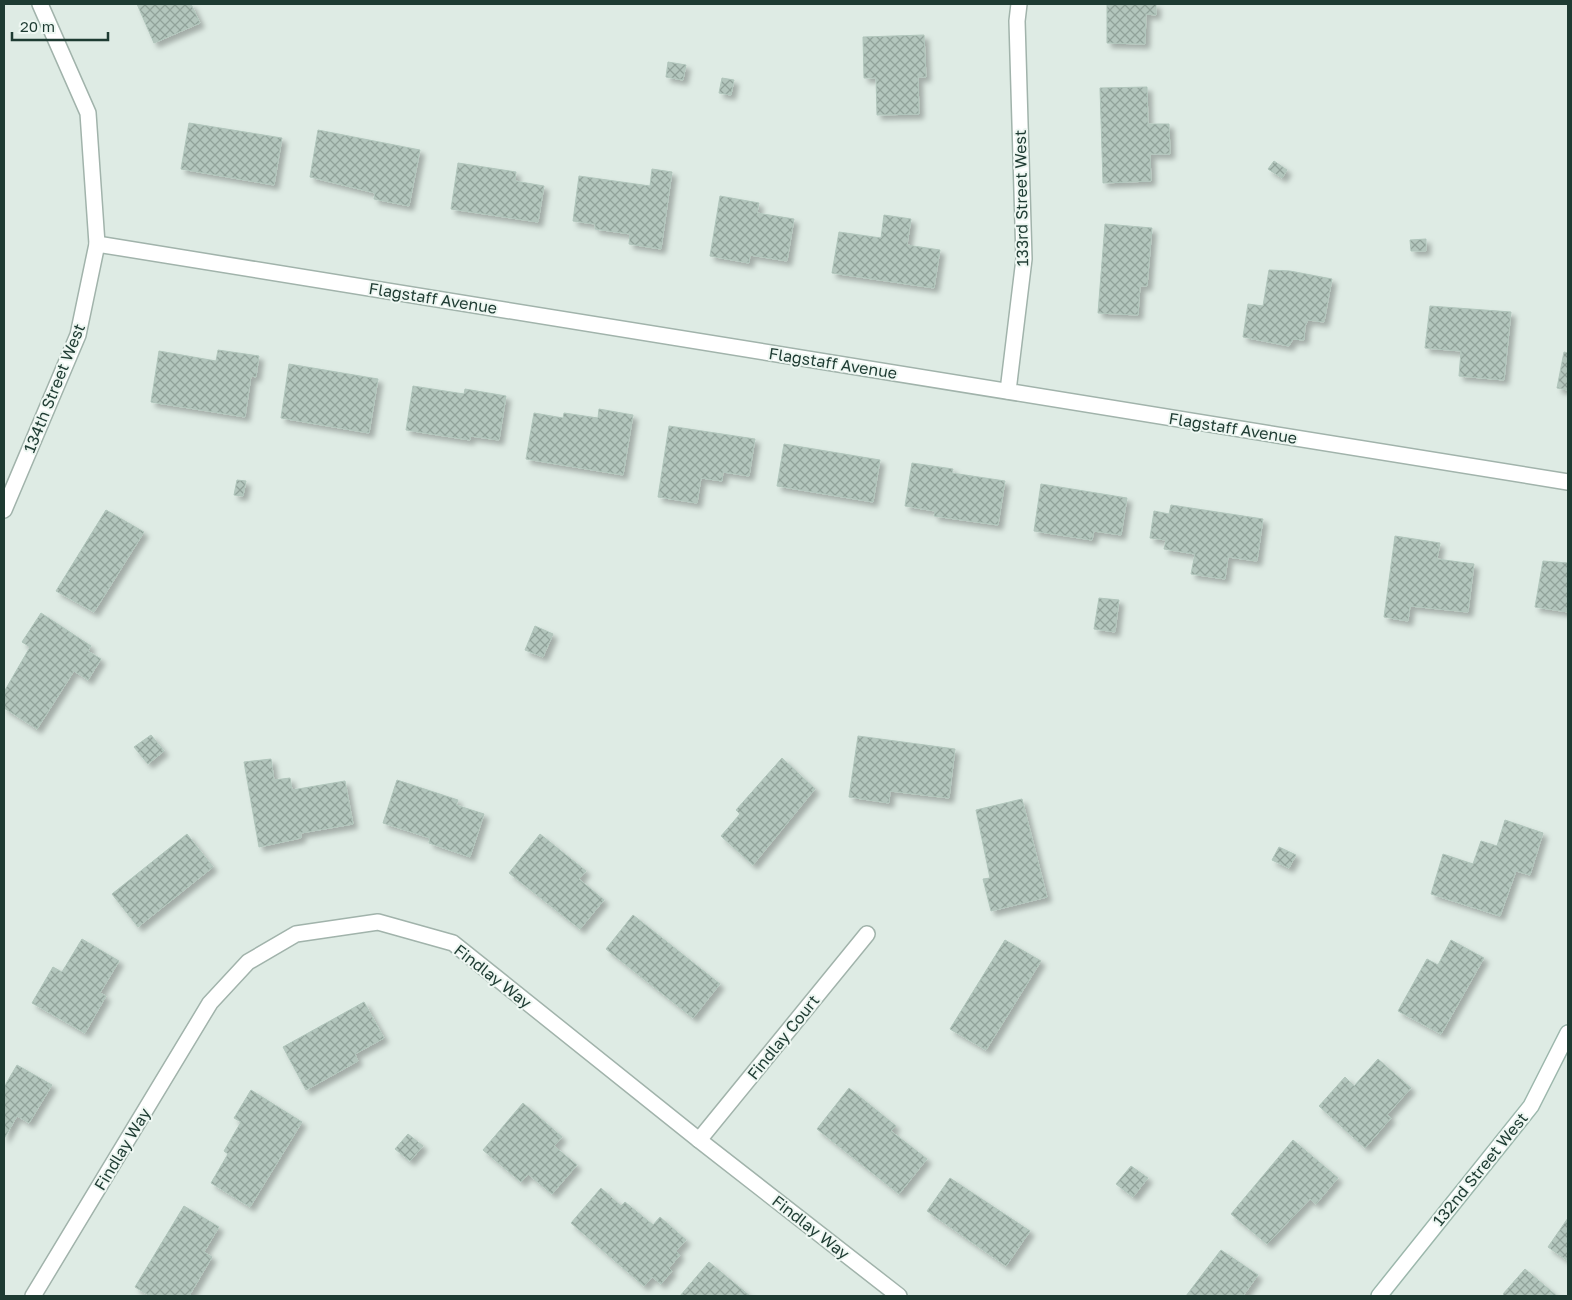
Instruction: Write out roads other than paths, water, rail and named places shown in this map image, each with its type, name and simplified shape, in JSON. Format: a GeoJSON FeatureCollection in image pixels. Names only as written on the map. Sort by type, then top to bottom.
{"type":"FeatureCollection","features":[{"type":"Feature","properties":{"kind":"street","name":"134th Street West"},"geometry":{"type":"LineString","coordinates":[[4,510],[78,335],[97,244],[88,113],[40,4]]}},
{"type":"Feature","properties":{"kind":"street","name":"133rd Street West"},"geometry":{"type":"LineString","coordinates":[[1008,391],[1024,259],[1017,21],[1019,4]]}},
{"type":"Feature","properties":{"kind":"street","name":"Flagstaff Avenue"},"geometry":{"type":"LineString","coordinates":[[97,244],[1568,482]]}},
{"type":"Feature","properties":{"kind":"street","name":"Findlay Way"},"geometry":{"type":"LineString","coordinates":[[33,1296],[210,1003],[248,962],[296,934],[378,922],[453,943],[699,1140],[899,1296]]}},
{"type":"Feature","properties":{"kind":"street","name":"Findlay Court"},"geometry":{"type":"LineString","coordinates":[[699,1140],[867,934]]}},
{"type":"Feature","properties":{"kind":"street","name":"132nd Street West"},"geometry":{"type":"LineString","coordinates":[[1379,1296],[1531,1106],[1568,1033]]}}]}
